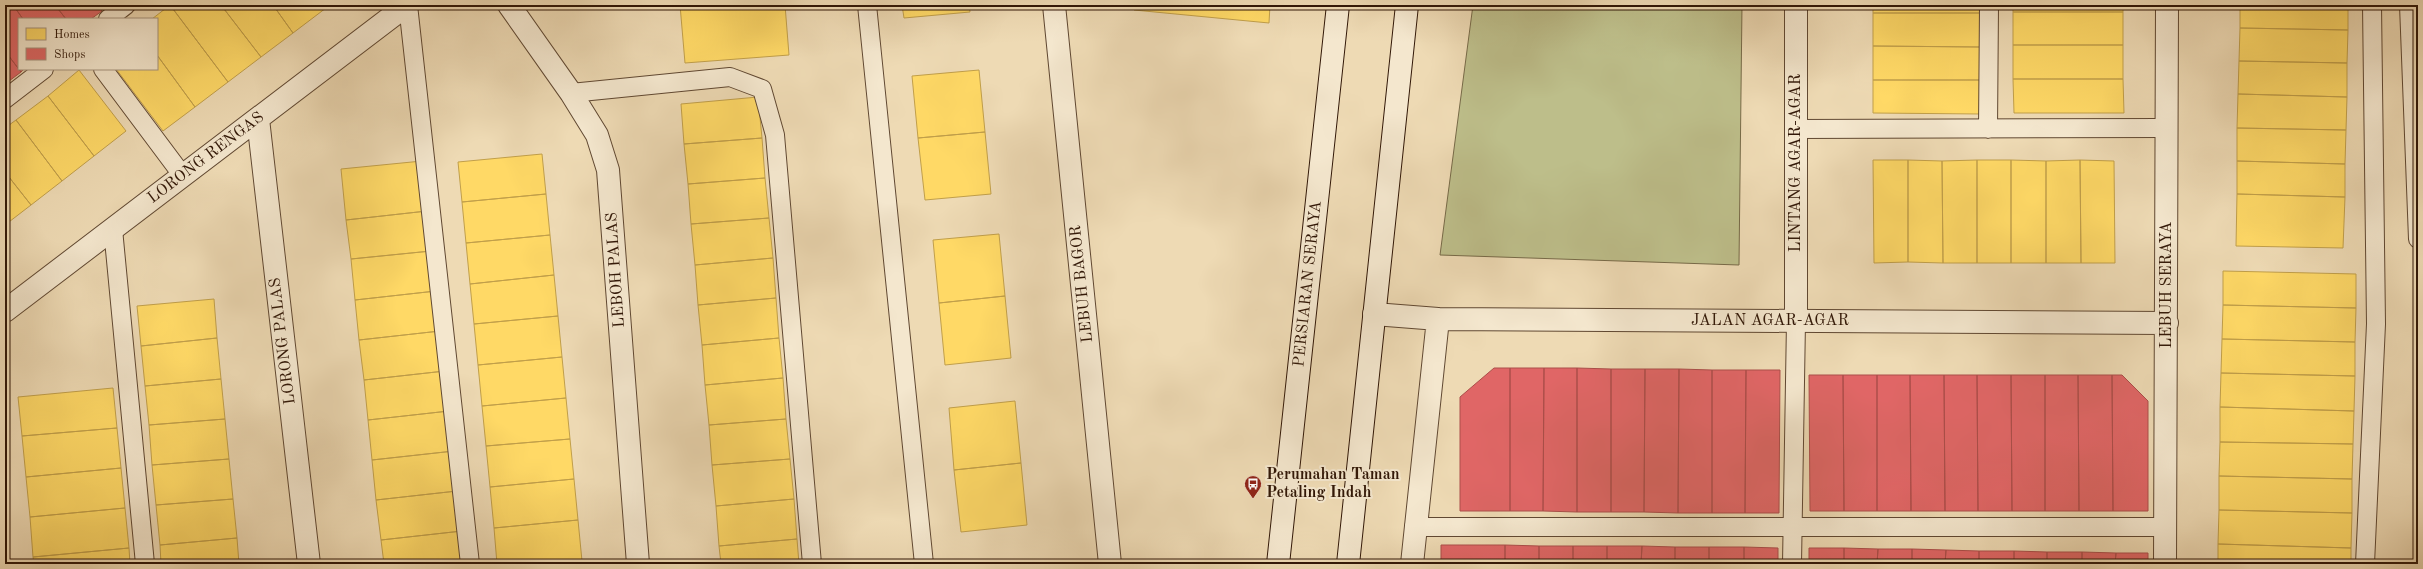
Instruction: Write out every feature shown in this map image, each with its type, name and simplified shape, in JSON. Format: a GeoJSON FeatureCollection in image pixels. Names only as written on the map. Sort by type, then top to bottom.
{"type":"FeatureCollection","features":[{"type":"Feature","properties":{"kind":"street","name":"LORONG RENGAS"},"geometry":{"type":"LineString","coordinates":[[5,311],[408,5]]}},
{"type":"Feature","properties":{"kind":"street","name":"LEBOH PALAS"},"geometry":{"type":"LineString","coordinates":[[509,5],[571,94],[597,135],[608,170],[638,564]]}},
{"type":"Feature","properties":{"kind":"street","name":"LEBUH BAGOR"},"geometry":{"type":"LineString","coordinates":[[1054,5],[1110,564]]}},
{"type":"Feature","properties":{"kind":"street","name":"PERSIARAN SERAYA"},"geometry":{"type":"LineString","coordinates":[[1278,564],[1338,5]]}},
{"type":"Feature","properties":{"kind":"street"},"geometry":{"type":"LineString","coordinates":[[1348,564],[1407,5]]}},
{"type":"Feature","properties":{"kind":"street","name":"LINTANG AGAR-AGAR"},"geometry":{"type":"LineString","coordinates":[[1796,5],[1796,321]]}},
{"type":"Feature","properties":{"kind":"street","name":"LEBUH SERAYA"},"geometry":{"type":"LineString","coordinates":[[2165,564],[2167,5]]}},
{"type":"Feature","properties":{"kind":"street","name":"LORONG PALAS"},"geometry":{"type":"LineString","coordinates":[[258,119],[309,564]]}},
{"type":"Feature","properties":{"kind":"street","name":"JALAN AGAR-AGAR"},"geometry":{"type":"LineString","coordinates":[[1374,314],[1438,319],[2167,323]]}},
{"type":"Feature","properties":{"kind":"street"},"geometry":{"type":"LineString","coordinates":[[1412,564],[1414,527],[1438,319]]}},
{"type":"Feature","properties":{"kind":"lane"},"geometry":{"type":"LineString","coordinates":[[109,18],[126,5]]}},
{"type":"Feature","properties":{"kind":"lane"},"geometry":{"type":"LineString","coordinates":[[408,5],[470,564]]}},
{"type":"Feature","properties":{"kind":"lane"},"geometry":{"type":"LineString","coordinates":[[867,5],[924,564]]}},
{"type":"Feature","properties":{"kind":"lane"},"geometry":{"type":"LineString","coordinates":[[1988,129],[1989,5]]}},
{"type":"Feature","properties":{"kind":"lane"},"geometry":{"type":"LineString","coordinates":[[2365,564],[2376,324],[2372,5]]}},
{"type":"Feature","properties":{"kind":"lane"},"geometry":{"type":"LineString","coordinates":[[2409,5],[2415,57],[2418,239]]}},
{"type":"Feature","properties":{"kind":"lane"},"geometry":{"type":"LineString","coordinates":[[5,99],[43,70]]}},
{"type":"Feature","properties":{"kind":"lane"},"geometry":{"type":"LineString","coordinates":[[104,70],[183,176]]}},
{"type":"Feature","properties":{"kind":"lane"},"geometry":{"type":"LineString","coordinates":[[571,94],[730,77],[762,89],[775,135],[812,564]]}},
{"type":"Feature","properties":{"kind":"lane"},"geometry":{"type":"LineString","coordinates":[[1796,129],[2167,128]]}},
{"type":"Feature","properties":{"kind":"lane"},"geometry":{"type":"LineString","coordinates":[[113,229],[146,564]]}},
{"type":"Feature","properties":{"kind":"lane"},"geometry":{"type":"LineString","coordinates":[[1792,564],[1796,321]]}},
{"type":"Feature","properties":{"kind":"lane"},"geometry":{"type":"LineString","coordinates":[[1414,527],[2165,527]]}},
{"type":"Feature","properties":{"kind":"green space"},"geometry":{"type":"Polygon","coordinates":[[[1473,5],[1742,5],[1739,265],[1440,255],[1473,5]]]}},
{"type":"Feature","properties":{"kind":"building: Homes"},"geometry":{"type":"Polygon","coordinates":[[[170,5],[228,82],[195,107],[158,56],[158,18],[153,18],[170,5]]]}},
{"type":"Feature","properties":{"kind":"building: Homes"},"geometry":{"type":"Polygon","coordinates":[[[170,5],[221,5],[261,57],[228,82],[170,5]]]}},
{"type":"Feature","properties":{"kind":"building: Homes"},"geometry":{"type":"Polygon","coordinates":[[[221,5],[273,5],[293,33],[261,57],[221,5]]]}},
{"type":"Feature","properties":{"kind":"building: Homes"},"geometry":{"type":"Polygon","coordinates":[[[273,5],[324,5],[326,8],[293,33],[273,5]]]}},
{"type":"Feature","properties":{"kind":"building: Homes"},"geometry":{"type":"Polygon","coordinates":[[[680,5],[785,5],[789,55],[685,63],[680,5]]]}},
{"type":"Feature","properties":{"kind":"building: Homes"},"geometry":{"type":"Polygon","coordinates":[[[902,5],[969,5],[970,12],[904,18],[902,5]]]}},
{"type":"Feature","properties":{"kind":"building: Homes"},"geometry":{"type":"Polygon","coordinates":[[[1135,5],[1270,5],[1269,23],[1134,10],[1135,5]]]}},
{"type":"Feature","properties":{"kind":"building: Homes"},"geometry":{"type":"Polygon","coordinates":[[[1873,5],[1980,5],[1980,13],[1873,13],[1873,5]]]}},
{"type":"Feature","properties":{"kind":"building: Homes"},"geometry":{"type":"Polygon","coordinates":[[[2013,5],[2123,5],[2123,12],[2013,12],[2013,5]]]}},
{"type":"Feature","properties":{"kind":"building: Homes"},"geometry":{"type":"Polygon","coordinates":[[[2240,5],[2348,5],[2348,30],[2240,28],[2240,5]]]}},
{"type":"Feature","properties":{"kind":"building: Homes"},"geometry":{"type":"Polygon","coordinates":[[[2013,12],[2123,12],[2123,45],[2013,45],[2013,12]]]}},
{"type":"Feature","properties":{"kind":"building: Homes"},"geometry":{"type":"Polygon","coordinates":[[[1873,13],[1980,13],[1980,47],[1873,46],[1873,13]]]}},
{"type":"Feature","properties":{"kind":"building: Homes"},"geometry":{"type":"Polygon","coordinates":[[[2240,28],[2348,30],[2347,63],[2239,61],[2240,28]]]}},
{"type":"Feature","properties":{"kind":"building: Homes"},"geometry":{"type":"Polygon","coordinates":[[[2013,45],[2123,45],[2123,79],[2013,79],[2013,45]]]}},
{"type":"Feature","properties":{"kind":"building: Homes"},"geometry":{"type":"Polygon","coordinates":[[[1873,46],[1980,47],[1980,80],[1873,80],[1873,46]]]}},
{"type":"Feature","properties":{"kind":"building: Homes"},"geometry":{"type":"Polygon","coordinates":[[[158,56],[195,107],[163,131],[117,70],[158,70],[158,56]]]}},
{"type":"Feature","properties":{"kind":"building: Homes"},"geometry":{"type":"Polygon","coordinates":[[[2239,61],[2347,63],[2347,97],[2238,94],[2239,61]]]}},
{"type":"Feature","properties":{"kind":"building: Homes"},"geometry":{"type":"Polygon","coordinates":[[[79,70],[126,131],[94,156],[48,96],[79,70]]]}},
{"type":"Feature","properties":{"kind":"building: Homes"},"geometry":{"type":"Polygon","coordinates":[[[979,70],[985,132],[918,138],[912,76],[979,70]]]}},
{"type":"Feature","properties":{"kind":"building: Homes"},"geometry":{"type":"Polygon","coordinates":[[[2013,79],[2123,79],[2124,113],[2014,113],[2013,79]]]}},
{"type":"Feature","properties":{"kind":"building: Homes"},"geometry":{"type":"Polygon","coordinates":[[[1873,80],[1980,80],[1980,114],[1873,113],[1873,80]]]}},
{"type":"Feature","properties":{"kind":"building: Homes"},"geometry":{"type":"Polygon","coordinates":[[[2238,94],[2347,97],[2346,130],[2237,128],[2238,94]]]}},
{"type":"Feature","properties":{"kind":"building: Homes"},"geometry":{"type":"Polygon","coordinates":[[[48,96],[94,156],[62,181],[16,120],[48,96]]]}},
{"type":"Feature","properties":{"kind":"building: Homes"},"geometry":{"type":"Polygon","coordinates":[[[758,97],[762,138],[684,144],[681,104],[758,97]]]}},
{"type":"Feature","properties":{"kind":"building: Homes"},"geometry":{"type":"Polygon","coordinates":[[[16,120],[62,181],[31,205],[5,172],[5,128],[16,120]]]}},
{"type":"Feature","properties":{"kind":"building: Homes"},"geometry":{"type":"Polygon","coordinates":[[[2237,128],[2346,130],[2345,164],[2237,161],[2237,128]]]}},
{"type":"Feature","properties":{"kind":"building: Homes"},"geometry":{"type":"Polygon","coordinates":[[[985,132],[991,194],[925,200],[918,138],[985,132]]]}},
{"type":"Feature","properties":{"kind":"building: Homes"},"geometry":{"type":"Polygon","coordinates":[[[762,138],[765,178],[688,184],[684,144],[762,138]]]}},
{"type":"Feature","properties":{"kind":"building: Homes"},"geometry":{"type":"Polygon","coordinates":[[[542,154],[546,194],[462,202],[458,162],[542,154]]]}},
{"type":"Feature","properties":{"kind":"building: Homes"},"geometry":{"type":"Polygon","coordinates":[[[1873,160],[1908,160],[1908,262],[1874,263],[1873,160]]]}},
{"type":"Feature","properties":{"kind":"building: Homes"},"geometry":{"type":"Polygon","coordinates":[[[1908,160],[1942,161],[1943,263],[1908,262],[1908,160]]]}},
{"type":"Feature","properties":{"kind":"building: Homes"},"geometry":{"type":"Polygon","coordinates":[[[1977,160],[2011,160],[2011,263],[1977,263],[1977,160]]]}},
{"type":"Feature","properties":{"kind":"building: Homes"},"geometry":{"type":"Polygon","coordinates":[[[1977,160],[1977,263],[1943,263],[1942,161],[1977,160]]]}},
{"type":"Feature","properties":{"kind":"building: Homes"},"geometry":{"type":"Polygon","coordinates":[[[2011,160],[2046,161],[2046,263],[2011,263],[2011,160]]]}},
{"type":"Feature","properties":{"kind":"building: Homes"},"geometry":{"type":"Polygon","coordinates":[[[2080,160],[2114,161],[2115,263],[2081,263],[2080,160]]]}},
{"type":"Feature","properties":{"kind":"building: Homes"},"geometry":{"type":"Polygon","coordinates":[[[2080,160],[2081,263],[2046,263],[2046,161],[2080,160]]]}},
{"type":"Feature","properties":{"kind":"building: Homes"},"geometry":{"type":"Polygon","coordinates":[[[422,161],[427,211],[346,220],[341,169],[422,161]]]}},
{"type":"Feature","properties":{"kind":"building: Homes"},"geometry":{"type":"Polygon","coordinates":[[[2237,161],[2345,164],[2345,197],[2237,194],[2237,161]]]}},
{"type":"Feature","properties":{"kind":"building: Homes"},"geometry":{"type":"Polygon","coordinates":[[[5,172],[31,205],[5,225],[5,172]]]}},
{"type":"Feature","properties":{"kind":"building: Homes"},"geometry":{"type":"Polygon","coordinates":[[[765,178],[769,218],[691,224],[688,184],[765,178]]]}},
{"type":"Feature","properties":{"kind":"building: Homes"},"geometry":{"type":"Polygon","coordinates":[[[546,194],[550,235],[466,243],[462,202],[546,194]]]}},
{"type":"Feature","properties":{"kind":"building: Homes"},"geometry":{"type":"Polygon","coordinates":[[[2237,194],[2345,197],[2343,248],[2236,246],[2237,194]]]}},
{"type":"Feature","properties":{"kind":"building: Homes"},"geometry":{"type":"Polygon","coordinates":[[[427,211],[431,251],[351,259],[346,220],[427,211]]]}},
{"type":"Feature","properties":{"kind":"building: Homes"},"geometry":{"type":"Polygon","coordinates":[[[769,218],[773,258],[695,265],[691,224],[769,218]]]}},
{"type":"Feature","properties":{"kind":"building: Homes"},"geometry":{"type":"Polygon","coordinates":[[[999,234],[1005,296],[939,303],[933,240],[999,234]]]}},
{"type":"Feature","properties":{"kind":"building: Homes"},"geometry":{"type":"Polygon","coordinates":[[[550,235],[554,275],[470,284],[466,243],[550,235]]]}},
{"type":"Feature","properties":{"kind":"building: Homes"},"geometry":{"type":"Polygon","coordinates":[[[431,251],[436,291],[355,300],[351,259],[431,251]]]}},
{"type":"Feature","properties":{"kind":"building: Homes"},"geometry":{"type":"Polygon","coordinates":[[[773,258],[776,298],[698,305],[695,265],[773,258]]]}},
{"type":"Feature","properties":{"kind":"building: Homes"},"geometry":{"type":"Polygon","coordinates":[[[2223,271],[2356,274],[2356,308],[2223,305],[2223,271]]]}},
{"type":"Feature","properties":{"kind":"building: Homes"},"geometry":{"type":"Polygon","coordinates":[[[554,275],[558,316],[474,324],[470,284],[554,275]]]}},
{"type":"Feature","properties":{"kind":"building: Homes"},"geometry":{"type":"Polygon","coordinates":[[[436,291],[440,331],[359,340],[355,300],[436,291]]]}},
{"type":"Feature","properties":{"kind":"building: Homes"},"geometry":{"type":"Polygon","coordinates":[[[1005,296],[1011,358],[945,365],[939,303],[1005,296]]]}},
{"type":"Feature","properties":{"kind":"building: Homes"},"geometry":{"type":"Polygon","coordinates":[[[776,298],[779,338],[702,345],[698,305],[776,298]]]}},
{"type":"Feature","properties":{"kind":"building: Homes"},"geometry":{"type":"Polygon","coordinates":[[[214,299],[217,338],[141,346],[137,306],[214,299]]]}},
{"type":"Feature","properties":{"kind":"building: Homes"},"geometry":{"type":"Polygon","coordinates":[[[2223,305],[2356,308],[2355,342],[2222,339],[2223,305]]]}},
{"type":"Feature","properties":{"kind":"building: Homes"},"geometry":{"type":"Polygon","coordinates":[[[558,316],[562,357],[478,365],[474,324],[558,316]]]}},
{"type":"Feature","properties":{"kind":"building: Homes"},"geometry":{"type":"Polygon","coordinates":[[[440,331],[445,371],[364,380],[359,340],[440,331]]]}},
{"type":"Feature","properties":{"kind":"building: Homes"},"geometry":{"type":"Polygon","coordinates":[[[217,338],[221,379],[145,386],[141,346],[217,338]]]}},
{"type":"Feature","properties":{"kind":"building: Homes"},"geometry":{"type":"Polygon","coordinates":[[[779,338],[783,378],[705,385],[702,345],[779,338]]]}},
{"type":"Feature","properties":{"kind":"building: Homes"},"geometry":{"type":"Polygon","coordinates":[[[2222,339],[2355,342],[2355,376],[2221,373],[2222,339]]]}},
{"type":"Feature","properties":{"kind":"building: Homes"},"geometry":{"type":"Polygon","coordinates":[[[562,357],[566,398],[482,406],[478,365],[562,357]]]}},
{"type":"Feature","properties":{"kind":"building: Homes"},"geometry":{"type":"Polygon","coordinates":[[[445,371],[449,411],[368,420],[364,380],[445,371]]]}},
{"type":"Feature","properties":{"kind":"building: Homes"},"geometry":{"type":"Polygon","coordinates":[[[2221,373],[2355,376],[2354,411],[2220,407],[2221,373]]]}},
{"type":"Feature","properties":{"kind":"building: Homes"},"geometry":{"type":"Polygon","coordinates":[[[783,378],[786,419],[709,425],[705,385],[783,378]]]}},
{"type":"Feature","properties":{"kind":"building: Homes"},"geometry":{"type":"Polygon","coordinates":[[[221,379],[225,419],[149,425],[145,386],[221,379]]]}},
{"type":"Feature","properties":{"kind":"building: Homes"},"geometry":{"type":"Polygon","coordinates":[[[113,388],[117,428],[22,436],[18,397],[113,388]]]}},
{"type":"Feature","properties":{"kind":"building: Homes"},"geometry":{"type":"Polygon","coordinates":[[[566,398],[570,439],[486,446],[482,406],[566,398]]]}},
{"type":"Feature","properties":{"kind":"building: Homes"},"geometry":{"type":"Polygon","coordinates":[[[1015,401],[1021,463],[954,470],[949,408],[1015,401]]]}},
{"type":"Feature","properties":{"kind":"building: Homes"},"geometry":{"type":"Polygon","coordinates":[[[2220,407],[2354,411],[2353,444],[2220,442],[2220,407]]]}},
{"type":"Feature","properties":{"kind":"building: Homes"},"geometry":{"type":"Polygon","coordinates":[[[449,411],[454,451],[372,460],[368,420],[449,411]]]}},
{"type":"Feature","properties":{"kind":"building: Homes"},"geometry":{"type":"Polygon","coordinates":[[[225,419],[229,459],[152,465],[149,425],[225,419]]]}},
{"type":"Feature","properties":{"kind":"building: Homes"},"geometry":{"type":"Polygon","coordinates":[[[786,419],[790,459],[712,465],[709,425],[786,419]]]}},
{"type":"Feature","properties":{"kind":"building: Homes"},"geometry":{"type":"Polygon","coordinates":[[[117,428],[121,468],[26,477],[22,436],[117,428]]]}},
{"type":"Feature","properties":{"kind":"building: Homes"},"geometry":{"type":"Polygon","coordinates":[[[570,439],[574,479],[490,487],[486,446],[570,439]]]}},
{"type":"Feature","properties":{"kind":"building: Homes"},"geometry":{"type":"Polygon","coordinates":[[[2220,442],[2353,444],[2352,479],[2219,476],[2220,442]]]}},
{"type":"Feature","properties":{"kind":"building: Homes"},"geometry":{"type":"Polygon","coordinates":[[[454,451],[457,491],[376,500],[372,460],[454,451]]]}},
{"type":"Feature","properties":{"kind":"building: Homes"},"geometry":{"type":"Polygon","coordinates":[[[229,459],[233,499],[156,505],[152,465],[229,459]]]}},
{"type":"Feature","properties":{"kind":"building: Homes"},"geometry":{"type":"Polygon","coordinates":[[[790,459],[794,499],[716,506],[712,465],[790,459]]]}},
{"type":"Feature","properties":{"kind":"building: Homes"},"geometry":{"type":"Polygon","coordinates":[[[1021,463],[1027,525],[961,532],[954,470],[1021,463]]]}},
{"type":"Feature","properties":{"kind":"building: Homes"},"geometry":{"type":"Polygon","coordinates":[[[121,468],[125,508],[30,517],[26,477],[121,468]]]}},
{"type":"Feature","properties":{"kind":"building: Homes"},"geometry":{"type":"Polygon","coordinates":[[[2219,476],[2352,479],[2352,513],[2219,510],[2219,476]]]}},
{"type":"Feature","properties":{"kind":"building: Homes"},"geometry":{"type":"Polygon","coordinates":[[[574,479],[578,520],[494,528],[490,487],[574,479]]]}},
{"type":"Feature","properties":{"kind":"building: Homes"},"geometry":{"type":"Polygon","coordinates":[[[457,491],[462,531],[381,540],[376,500],[457,491]]]}},
{"type":"Feature","properties":{"kind":"building: Homes"},"geometry":{"type":"Polygon","coordinates":[[[233,499],[237,538],[160,545],[156,505],[233,499]]]}},
{"type":"Feature","properties":{"kind":"building: Homes"},"geometry":{"type":"Polygon","coordinates":[[[794,499],[797,539],[719,546],[716,506],[794,499]]]}},
{"type":"Feature","properties":{"kind":"building: Homes"},"geometry":{"type":"Polygon","coordinates":[[[125,508],[129,548],[33,557],[30,517],[125,508]]]}},
{"type":"Feature","properties":{"kind":"building: Homes"},"geometry":{"type":"Polygon","coordinates":[[[2219,510],[2352,513],[2351,548],[2218,544],[2219,510]]]}},
{"type":"Feature","properties":{"kind":"building: Homes"},"geometry":{"type":"Polygon","coordinates":[[[578,520],[582,561],[549,564],[497,564],[494,528],[578,520]]]}},
{"type":"Feature","properties":{"kind":"building: Homes"},"geometry":{"type":"Polygon","coordinates":[[[462,531],[465,564],[384,564],[381,540],[462,531]]]}},
{"type":"Feature","properties":{"kind":"building: Homes"},"geometry":{"type":"Polygon","coordinates":[[[237,538],[239,564],[161,564],[160,545],[237,538]]]}},
{"type":"Feature","properties":{"kind":"building: Homes"},"geometry":{"type":"Polygon","coordinates":[[[797,539],[799,564],[721,564],[719,546],[797,539]]]}},
{"type":"Feature","properties":{"kind":"building: Homes"},"geometry":{"type":"Polygon","coordinates":[[[2218,544],[2351,548],[2351,564],[2218,564],[2218,544]]]}},
{"type":"Feature","properties":{"kind":"building: Homes"},"geometry":{"type":"Polygon","coordinates":[[[129,548],[130,564],[34,564],[33,557],[129,548]]]}},
{"type":"Feature","properties":{"kind":"building: Homes"},"geometry":{"type":"Polygon","coordinates":[[[582,561],[582,564],[549,564],[582,561]]]}},
{"type":"Feature","properties":{"kind":"building: Shops"},"geometry":{"type":"Polygon","coordinates":[[[5,5],[13,5],[22,18],[18,18],[18,68],[5,51],[5,5]]]}},
{"type":"Feature","properties":{"kind":"building: Shops"},"geometry":{"type":"Polygon","coordinates":[[[13,5],[55,5],[65,18],[22,18],[13,5]]]}},
{"type":"Feature","properties":{"kind":"building: Shops"},"geometry":{"type":"Polygon","coordinates":[[[55,5],[98,5],[102,11],[92,18],[65,18],[55,5]]]}},
{"type":"Feature","properties":{"kind":"building: Shops"},"geometry":{"type":"Polygon","coordinates":[[[5,51],[21,72],[5,84],[5,51]]]}},
{"type":"Feature","properties":{"kind":"building: Shops"},"geometry":{"type":"Polygon","coordinates":[[[1494,368],[1510,368],[1510,511],[1460,511],[1460,397],[1494,368]]]}},
{"type":"Feature","properties":{"kind":"building: Shops"},"geometry":{"type":"Polygon","coordinates":[[[1510,368],[1544,368],[1543,511],[1510,511],[1510,368]]]}},
{"type":"Feature","properties":{"kind":"building: Shops"},"geometry":{"type":"Polygon","coordinates":[[[1544,368],[1577,368],[1577,512],[1543,511],[1544,368]]]}},
{"type":"Feature","properties":{"kind":"building: Shops"},"geometry":{"type":"Polygon","coordinates":[[[1577,368],[1611,369],[1611,512],[1577,512],[1577,368]]]}},
{"type":"Feature","properties":{"kind":"building: Shops"},"geometry":{"type":"Polygon","coordinates":[[[1611,369],[1645,369],[1644,512],[1611,512],[1611,369]]]}},
{"type":"Feature","properties":{"kind":"building: Shops"},"geometry":{"type":"Polygon","coordinates":[[[1645,369],[1679,369],[1678,513],[1644,512],[1645,369]]]}},
{"type":"Feature","properties":{"kind":"building: Shops"},"geometry":{"type":"Polygon","coordinates":[[[1679,369],[1712,370],[1712,513],[1678,513],[1679,369]]]}},
{"type":"Feature","properties":{"kind":"building: Shops"},"geometry":{"type":"Polygon","coordinates":[[[1712,370],[1746,370],[1745,513],[1712,513],[1712,370]]]}},
{"type":"Feature","properties":{"kind":"building: Shops"},"geometry":{"type":"Polygon","coordinates":[[[1746,370],[1780,370],[1779,513],[1745,513],[1746,370]]]}},
{"type":"Feature","properties":{"kind":"building: Shops"},"geometry":{"type":"Polygon","coordinates":[[[1809,375],[1843,375],[1844,511],[1810,511],[1809,375]]]}},
{"type":"Feature","properties":{"kind":"building: Shops"},"geometry":{"type":"Polygon","coordinates":[[[1843,375],[1877,375],[1877,511],[1844,511],[1843,375]]]}},
{"type":"Feature","properties":{"kind":"building: Shops"},"geometry":{"type":"Polygon","coordinates":[[[1877,375],[1910,375],[1911,511],[1877,511],[1877,375]]]}},
{"type":"Feature","properties":{"kind":"building: Shops"},"geometry":{"type":"Polygon","coordinates":[[[1910,375],[1944,375],[1945,511],[1911,511],[1910,375]]]}},
{"type":"Feature","properties":{"kind":"building: Shops"},"geometry":{"type":"Polygon","coordinates":[[[1944,375],[1977,375],[1978,511],[1945,511],[1944,375]]]}},
{"type":"Feature","properties":{"kind":"building: Shops"},"geometry":{"type":"Polygon","coordinates":[[[1977,375],[2011,375],[2012,511],[1978,511],[1977,375]]]}},
{"type":"Feature","properties":{"kind":"building: Shops"},"geometry":{"type":"Polygon","coordinates":[[[2011,375],[2045,375],[2045,511],[2012,511],[2011,375]]]}},
{"type":"Feature","properties":{"kind":"building: Shops"},"geometry":{"type":"Polygon","coordinates":[[[2045,375],[2078,375],[2079,511],[2045,511],[2045,375]]]}},
{"type":"Feature","properties":{"kind":"building: Shops"},"geometry":{"type":"Polygon","coordinates":[[[2078,375],[2112,375],[2113,511],[2079,511],[2078,375]]]}},
{"type":"Feature","properties":{"kind":"building: Shops"},"geometry":{"type":"Polygon","coordinates":[[[2112,375],[2122,375],[2148,401],[2148,511],[2113,511],[2112,375]]]}},
{"type":"Feature","properties":{"kind":"building: Shops"},"geometry":{"type":"Polygon","coordinates":[[[1441,545],[1505,545],[1505,564],[1441,564],[1441,545]]]}},
{"type":"Feature","properties":{"kind":"building: Shops"},"geometry":{"type":"Polygon","coordinates":[[[1505,545],[1539,546],[1539,564],[1505,564],[1505,545]]]}},
{"type":"Feature","properties":{"kind":"building: Shops"},"geometry":{"type":"Polygon","coordinates":[[[1539,546],[1573,546],[1573,564],[1539,564],[1539,546]]]}},
{"type":"Feature","properties":{"kind":"building: Shops"},"geometry":{"type":"Polygon","coordinates":[[[1573,546],[1607,546],[1607,564],[1573,564],[1573,546]]]}},
{"type":"Feature","properties":{"kind":"building: Shops"},"geometry":{"type":"Polygon","coordinates":[[[1607,546],[1642,546],[1641,564],[1607,564],[1607,546]]]}},
{"type":"Feature","properties":{"kind":"building: Shops"},"geometry":{"type":"Polygon","coordinates":[[[1642,546],[1675,547],[1675,564],[1641,564],[1642,546]]]}},
{"type":"Feature","properties":{"kind":"building: Shops"},"geometry":{"type":"Polygon","coordinates":[[[1675,547],[1709,547],[1709,564],[1675,564],[1675,547]]]}},
{"type":"Feature","properties":{"kind":"building: Shops"},"geometry":{"type":"Polygon","coordinates":[[[1709,547],[1744,547],[1744,564],[1709,564],[1709,547]]]}},
{"type":"Feature","properties":{"kind":"building: Shops"},"geometry":{"type":"Polygon","coordinates":[[[1744,547],[1778,548],[1778,564],[1744,564],[1744,547]]]}},
{"type":"Feature","properties":{"kind":"building: Shops"},"geometry":{"type":"Polygon","coordinates":[[[1809,548],[1844,548],[1844,564],[1809,564],[1809,548]]]}},
{"type":"Feature","properties":{"kind":"building: Shops"},"geometry":{"type":"Polygon","coordinates":[[[1844,548],[1878,549],[1877,564],[1844,564],[1844,548]]]}},
{"type":"Feature","properties":{"kind":"building: Shops"},"geometry":{"type":"Polygon","coordinates":[[[1878,549],[1912,549],[1912,564],[1877,564],[1878,549]]]}},
{"type":"Feature","properties":{"kind":"building: Shops"},"geometry":{"type":"Polygon","coordinates":[[[1912,549],[1946,550],[1945,564],[1912,564],[1912,549]]]}},
{"type":"Feature","properties":{"kind":"building: Shops"},"geometry":{"type":"Polygon","coordinates":[[[1946,550],[1979,551],[1979,564],[1945,564],[1946,550]]]}},
{"type":"Feature","properties":{"kind":"building: Shops"},"geometry":{"type":"Polygon","coordinates":[[[1979,551],[2014,551],[2014,564],[1979,564],[1979,551]]]}},
{"type":"Feature","properties":{"kind":"building: Shops"},"geometry":{"type":"Polygon","coordinates":[[[2014,551],[2047,552],[2047,564],[2014,564],[2014,551]]]}},
{"type":"Feature","properties":{"kind":"building: Shops"},"geometry":{"type":"Polygon","coordinates":[[[2047,552],[2082,552],[2082,564],[2047,564],[2047,552]]]}},
{"type":"Feature","properties":{"kind":"building: Shops"},"geometry":{"type":"Polygon","coordinates":[[[2082,552],[2116,553],[2115,564],[2082,564],[2082,552]]]}},
{"type":"Feature","properties":{"kind":"building: Shops"},"geometry":{"type":"Polygon","coordinates":[[[2116,553],[2148,553],[2148,564],[2115,564],[2116,553]]]}},
{"type":"Feature","properties":{"kind":"place","name":"Perumahan Taman Petaling Indah"},"geometry":{"type":"Point","coordinates":[1253,499]}}]}
